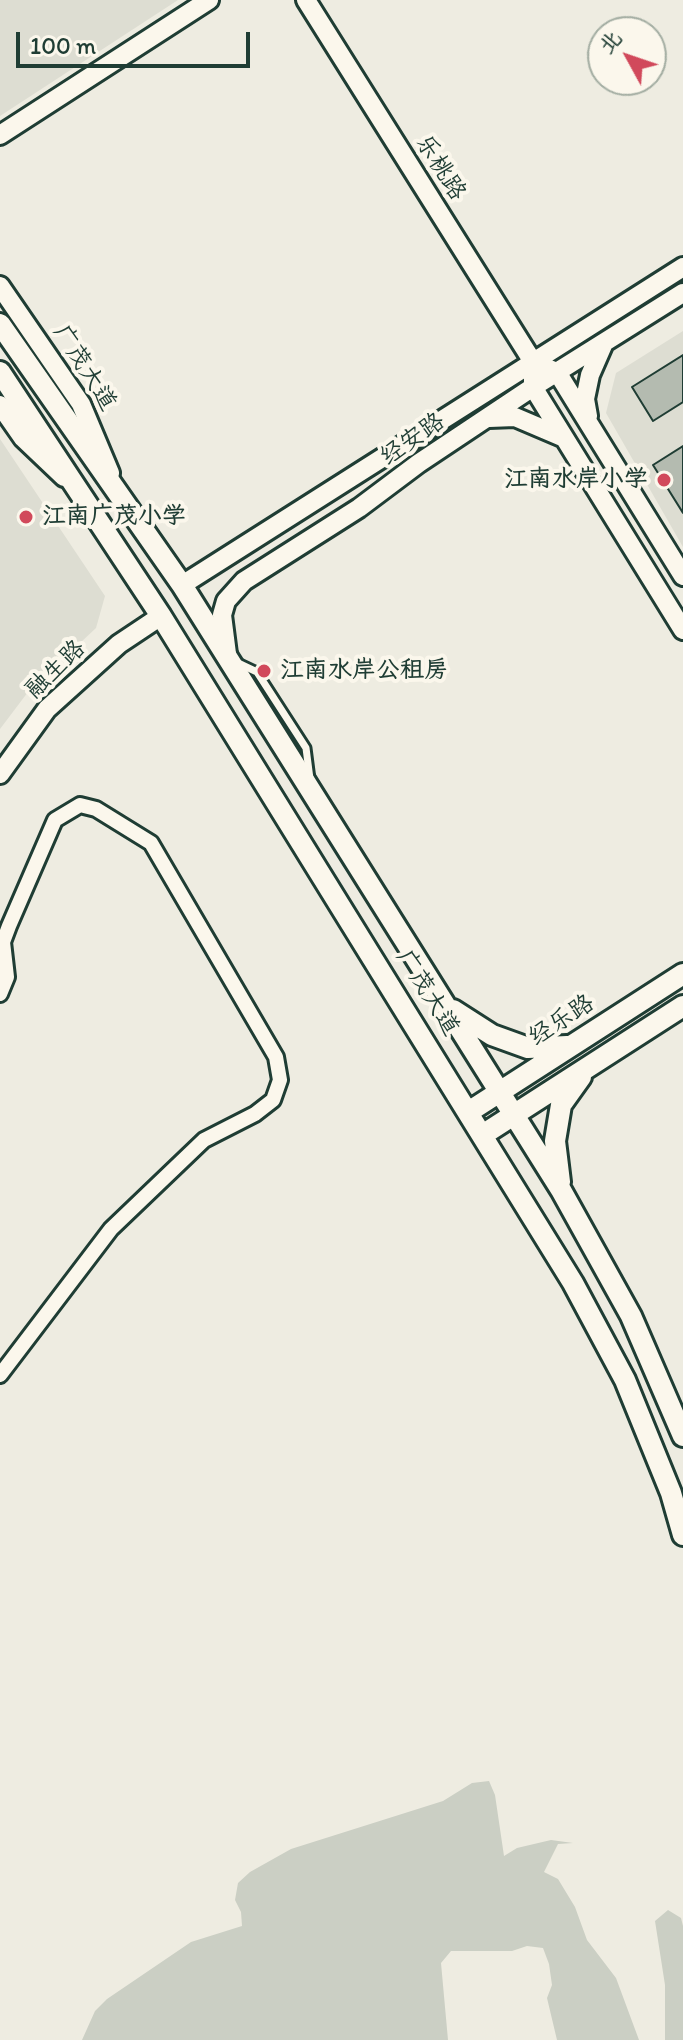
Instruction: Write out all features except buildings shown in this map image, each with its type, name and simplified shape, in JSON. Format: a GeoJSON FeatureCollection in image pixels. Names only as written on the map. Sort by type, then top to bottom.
{"type":"FeatureCollection","features":[{"type":"Feature","properties":{"kind":"main road","name":"广茂大道"},"geometry":{"type":"LineString","coordinates":[[0,324],[114,482],[182,585],[561,1190],[631,1316],[683,1436]]}},
{"type":"Feature","properties":{"kind":"main road","name":"广茂大道"},"geometry":{"type":"LineString","coordinates":[[0,372],[161,616],[470,1111],[573,1283],[625,1380],[671,1493],[683,1535]]}},
{"type":"Feature","properties":{"kind":"main road"},"geometry":{"type":"LineString","coordinates":[[350,918],[365,928],[377,923],[381,917],[380,899]]}},
{"type":"Feature","properties":{"kind":"main road","name":"经乐路"},"geometry":{"type":"LineString","coordinates":[[470,1111],[683,974]]}},
{"type":"Feature","properties":{"kind":"main road"},"geometry":{"type":"LineString","coordinates":[[447,1006],[492,1035],[528,1048],[571,1046]]}},
{"type":"Feature","properties":{"kind":"main road"},"geometry":{"type":"LineString","coordinates":[[484,1134],[683,1006]]}},
{"type":"Feature","properties":{"kind":"main road"},"geometry":{"type":"LineString","coordinates":[[561,1190],[555,1141],[561,1105],[587,1068]]}},
{"type":"Feature","properties":{"kind":"street"},"geometry":{"type":"LineString","coordinates":[[0,135],[209,0]]}},
{"type":"Feature","properties":{"kind":"street","name":"乐桃路"},"geometry":{"type":"LineString","coordinates":[[306,0],[533,362]]}},
{"type":"Feature","properties":{"kind":"street","name":"经安路"},"geometry":{"type":"LineString","coordinates":[[182,585],[683,267]]}},
{"type":"Feature","properties":{"kind":"street","name":"广茂大道"},"geometry":{"type":"LineString","coordinates":[[0,286],[81,404],[114,482]]}},
{"type":"Feature","properties":{"kind":"street","name":"经安路"},"geometry":{"type":"LineString","coordinates":[[229,660],[222,615],[226,601],[244,581],[359,508],[419,463],[533,387],[683,293]]}},
{"type":"Feature","properties":{"kind":"street"},"geometry":{"type":"LineString","coordinates":[[589,423],[585,399],[590,375],[604,343]]}},
{"type":"Feature","properties":{"kind":"street"},"geometry":{"type":"LineString","coordinates":[[683,576],[557,372],[533,362],[533,387],[683,630]]}},
{"type":"Feature","properties":{"kind":"street","name":"广茂大道"},"geometry":{"type":"LineString","coordinates":[[0,405],[23,438],[86,499]]}},
{"type":"Feature","properties":{"kind":"street"},"geometry":{"type":"LineString","coordinates":[[489,418],[515,417],[565,438]]}},
{"type":"Feature","properties":{"kind":"street","name":"融生路"},"geometry":{"type":"LineString","coordinates":[[0,774],[47,709],[119,644],[161,616]]}},
{"type":"Feature","properties":{"kind":"street"},"geometry":{"type":"LineString","coordinates":[[0,994],[7,977],[3,942],[55,820],[80,805],[96,809],[151,843],[276,1057],[280,1080],[273,1100],[255,1114],[204,1140],[111,1229],[0,1375]]}},
{"type":"Feature","properties":{"kind":"shaded area"},"geometry":{"type":"Polygon","coordinates":[[[0,0],[178,0],[0,116],[0,0]]]}},
{"type":"Feature","properties":{"kind":"shaded area","name":"江南水岸小学"},"geometry":{"type":"Polygon","coordinates":[[[683,331],[683,547],[606,413],[616,373],[683,331]]]}},
{"type":"Feature","properties":{"kind":"shaded area","name":"江南广茂小学"},"geometry":{"type":"Polygon","coordinates":[[[0,439],[105,596],[96,628],[28,692],[0,729],[0,439]]]}},
{"type":"Feature","properties":{"kind":"shaded area"},"geometry":{"type":"Polygon","coordinates":[[[489,1781],[495,1795],[504,1856],[517,1848],[551,1840],[573,1843],[558,1844],[544,1872],[558,1879],[575,1907],[587,1940],[616,1978],[639,2040],[557,2040],[547,1998],[552,1985],[549,1964],[543,1948],[527,1946],[512,1951],[451,1951],[441,1963],[448,2040],[82,2040],[95,2011],[107,1999],[191,1942],[242,1926],[241,1912],[235,1900],[238,1883],[250,1872],[291,1849],[443,1801],[472,1783],[489,1781]]]}},
{"type":"Feature","properties":{"kind":"shaded area"},"geometry":{"type":"Polygon","coordinates":[[[668,1910],[681,1918],[683,1926],[683,2040],[665,2040],[665,1985],[655,1921],[668,1910]]]}},
{"type":"Feature","properties":{"kind":"place","name":"江南水岸小学"},"geometry":{"type":"Point","coordinates":[664,480]}},
{"type":"Feature","properties":{"kind":"place","name":"江南广茂小学"},"geometry":{"type":"Point","coordinates":[26,517]}},
{"type":"Feature","properties":{"kind":"place","name":"江南水岸公租房"},"geometry":{"type":"Point","coordinates":[264,671]}}]}
